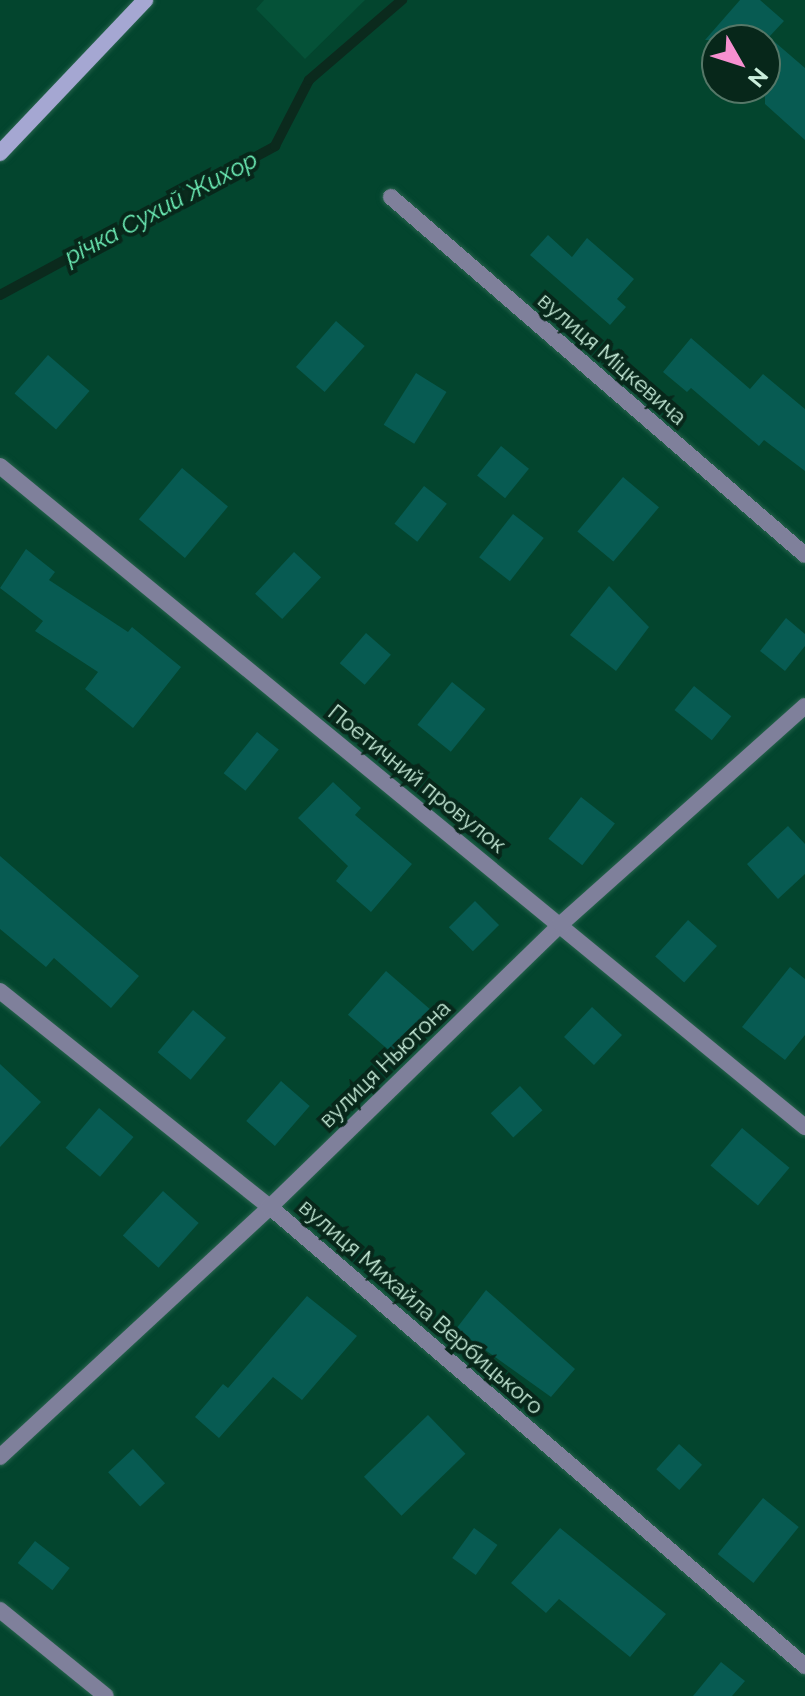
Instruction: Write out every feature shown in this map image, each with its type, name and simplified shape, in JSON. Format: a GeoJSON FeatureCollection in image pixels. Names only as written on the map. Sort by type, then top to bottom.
{"type":"FeatureCollection","features":[{"type":"Feature","properties":{"kind":"main road"},"geometry":{"type":"LineString","coordinates":[[0,153],[145,0]]}},
{"type":"Feature","properties":{"kind":"street","name":"вулиця Міцкевича"},"geometry":{"type":"LineString","coordinates":[[391,197],[805,555]]}},
{"type":"Feature","properties":{"kind":"street","name":"Поетичний провулок"},"geometry":{"type":"LineString","coordinates":[[0,466],[805,1127]]}},
{"type":"Feature","properties":{"kind":"street","name":"вулиця Ньютона"},"geometry":{"type":"LineString","coordinates":[[0,1457],[270,1207],[561,924],[805,706]]}},
{"type":"Feature","properties":{"kind":"street","name":"вулиця Михайла Вербицького"},"geometry":{"type":"LineString","coordinates":[[0,991],[270,1207],[805,1666]]}},
{"type":"Feature","properties":{"kind":"street"},"geometry":{"type":"LineString","coordinates":[[0,1610],[106,1696]]}},
{"type":"Feature","properties":{"kind":"shaded area"},"geometry":{"type":"Polygon","coordinates":[[[264,0],[365,0],[305,59],[256,9],[264,0]]]}},
{"type":"Feature","properties":{"kind":"building"},"geometry":{"type":"Polygon","coordinates":[[[740,0],[760,0],[784,21],[781,24],[719,24],[740,0]]]}},
{"type":"Feature","properties":{"kind":"building"},"geometry":{"type":"Polygon","coordinates":[[[781,47],[805,68],[805,140],[765,104],[781,104],[781,47]]]}},
{"type":"Feature","properties":{"kind":"building"},"geometry":{"type":"Polygon","coordinates":[[[548,235],[572,257],[587,238],[634,279],[617,299],[626,307],[610,325],[530,255],[548,235]]]}},
{"type":"Feature","properties":{"kind":"building"},"geometry":{"type":"Polygon","coordinates":[[[336,321],[365,346],[325,392],[296,367],[336,321]]]}},
{"type":"Feature","properties":{"kind":"building"},"geometry":{"type":"Polygon","coordinates":[[[691,338],[750,389],[763,374],[805,409],[805,471],[764,440],[759,446],[691,388],[687,392],[663,372],[691,338]]]}},
{"type":"Feature","properties":{"kind":"building"},"geometry":{"type":"Polygon","coordinates":[[[48,355],[90,391],[56,430],[15,393],[48,355]]]}},
{"type":"Feature","properties":{"kind":"building"},"geometry":{"type":"Polygon","coordinates":[[[416,373],[447,392],[414,444],[384,425],[416,373]]]}},
{"type":"Feature","properties":{"kind":"building"},"geometry":{"type":"Polygon","coordinates":[[[501,446],[529,469],[505,498],[477,476],[501,446]]]}},
{"type":"Feature","properties":{"kind":"building"},"geometry":{"type":"Polygon","coordinates":[[[182,468],[228,507],[185,558],[139,519],[182,468]]]}},
{"type":"Feature","properties":{"kind":"building"},"geometry":{"type":"Polygon","coordinates":[[[623,477],[659,507],[613,562],[577,531],[623,477]]]}},
{"type":"Feature","properties":{"kind":"building"},"geometry":{"type":"Polygon","coordinates":[[[424,486],[447,504],[417,542],[394,524],[424,486]]]}},
{"type":"Feature","properties":{"kind":"building"},"geometry":{"type":"Polygon","coordinates":[[[513,514],[544,538],[510,581],[479,557],[513,514]]]}},
{"type":"Feature","properties":{"kind":"building"},"geometry":{"type":"Polygon","coordinates":[[[26,549],[55,572],[49,580],[128,632],[132,627],[181,667],[133,728],[85,689],[98,672],[35,631],[43,621],[0,588],[26,549]]]}},
{"type":"Feature","properties":{"kind":"building"},"geometry":{"type":"Polygon","coordinates":[[[294,552],[321,577],[282,619],[255,594],[294,552]]]}},
{"type":"Feature","properties":{"kind":"building"},"geometry":{"type":"Polygon","coordinates":[[[609,586],[649,627],[616,671],[570,635],[609,586]]]}},
{"type":"Feature","properties":{"kind":"building"},"geometry":{"type":"Polygon","coordinates":[[[786,618],[805,634],[805,646],[785,671],[760,651],[786,618]]]}},
{"type":"Feature","properties":{"kind":"building"},"geometry":{"type":"Polygon","coordinates":[[[366,633],[391,655],[365,685],[340,663],[366,633]]]}},
{"type":"Feature","properties":{"kind":"building"},"geometry":{"type":"Polygon","coordinates":[[[452,682],[485,709],[451,752],[417,725],[452,682]]]}},
{"type":"Feature","properties":{"kind":"building"},"geometry":{"type":"Polygon","coordinates":[[[694,686],[731,716],[712,740],[674,710],[694,686]]]}},
{"type":"Feature","properties":{"kind":"building"},"geometry":{"type":"Polygon","coordinates":[[[257,732],[279,750],[245,791],[224,773],[257,732]]]}},
{"type":"Feature","properties":{"kind":"building"},"geometry":{"type":"Polygon","coordinates":[[[333,782],[361,808],[355,815],[412,864],[371,912],[336,881],[348,866],[298,818],[333,782]]]}},
{"type":"Feature","properties":{"kind":"building"},"geometry":{"type":"Polygon","coordinates":[[[581,797],[615,823],[582,865],[548,839],[581,797]]]}},
{"type":"Feature","properties":{"kind":"building"},"geometry":{"type":"Polygon","coordinates":[[[788,826],[805,844],[805,874],[778,899],[747,864],[788,826]]]}},
{"type":"Feature","properties":{"kind":"building"},"geometry":{"type":"Polygon","coordinates":[[[0,856],[139,976],[111,1008],[54,958],[46,967],[0,929],[0,856]]]}},
{"type":"Feature","properties":{"kind":"building"},"geometry":{"type":"Polygon","coordinates":[[[475,901],[499,925],[473,951],[449,927],[475,901]]]}},
{"type":"Feature","properties":{"kind":"building"},"geometry":{"type":"Polygon","coordinates":[[[688,920],[717,946],[684,983],[655,956],[688,920]]]}},
{"type":"Feature","properties":{"kind":"building"},"geometry":{"type":"Polygon","coordinates":[[[790,967],[805,979],[805,1035],[785,1060],[742,1027],[790,967]]]}},
{"type":"Feature","properties":{"kind":"building"},"geometry":{"type":"Polygon","coordinates":[[[386,971],[436,1014],[398,1058],[348,1015],[386,971]]]}},
{"type":"Feature","properties":{"kind":"building"},"geometry":{"type":"Polygon","coordinates":[[[592,1007],[622,1035],[594,1065],[564,1037],[592,1007]]]}},
{"type":"Feature","properties":{"kind":"building"},"geometry":{"type":"Polygon","coordinates":[[[193,1010],[226,1038],[191,1080],[158,1052],[193,1010]]]}},
{"type":"Feature","properties":{"kind":"building"},"geometry":{"type":"Polygon","coordinates":[[[0,1064],[41,1102],[0,1147],[0,1064]]]}},
{"type":"Feature","properties":{"kind":"building"},"geometry":{"type":"Polygon","coordinates":[[[281,1081],[310,1106],[275,1146],[246,1121],[281,1081]]]}},
{"type":"Feature","properties":{"kind":"building"},"geometry":{"type":"Polygon","coordinates":[[[520,1086],[543,1110],[513,1137],[491,1113],[520,1086]]]}},
{"type":"Feature","properties":{"kind":"building"},"geometry":{"type":"Polygon","coordinates":[[[99,1108],[133,1137],[100,1177],[66,1148],[99,1108]]]}},
{"type":"Feature","properties":{"kind":"building"},"geometry":{"type":"Polygon","coordinates":[[[742,1128],[789,1168],[758,1205],[711,1166],[742,1128]]]}},
{"type":"Feature","properties":{"kind":"building"},"geometry":{"type":"Polygon","coordinates":[[[163,1191],[199,1223],[159,1268],[123,1236],[163,1191]]]}},
{"type":"Feature","properties":{"kind":"building"},"geometry":{"type":"Polygon","coordinates":[[[486,1290],[575,1369],[551,1397],[456,1329],[486,1290]]]}},
{"type":"Feature","properties":{"kind":"building"},"geometry":{"type":"Polygon","coordinates":[[[307,1296],[357,1336],[302,1400],[273,1377],[219,1438],[195,1417],[223,1384],[228,1388],[307,1296]]]}},
{"type":"Feature","properties":{"kind":"building"},"geometry":{"type":"Polygon","coordinates":[[[428,1415],[466,1454],[401,1516],[364,1477],[428,1415]]]}},
{"type":"Feature","properties":{"kind":"building"},"geometry":{"type":"Polygon","coordinates":[[[679,1444],[702,1465],[679,1490],[656,1469],[679,1444]]]}},
{"type":"Feature","properties":{"kind":"building"},"geometry":{"type":"Polygon","coordinates":[[[133,1449],[165,1483],[140,1507],[108,1472],[133,1449]]]}},
{"type":"Feature","properties":{"kind":"building"},"geometry":{"type":"Polygon","coordinates":[[[763,1498],[799,1527],[753,1583],[718,1554],[763,1498]]]}},
{"type":"Feature","properties":{"kind":"building"},"geometry":{"type":"Polygon","coordinates":[[[474,1528],[497,1545],[476,1575],[452,1558],[474,1528]]]}},
{"type":"Feature","properties":{"kind":"building"},"geometry":{"type":"Polygon","coordinates":[[[560,1528],[666,1614],[630,1657],[559,1599],[546,1613],[511,1583],[560,1528]]]}},
{"type":"Feature","properties":{"kind":"building"},"geometry":{"type":"Polygon","coordinates":[[[35,1541],[70,1568],[52,1590],[18,1563],[35,1541]]]}},
{"type":"Feature","properties":{"kind":"building"},"geometry":{"type":"Polygon","coordinates":[[[721,1662],[745,1681],[732,1696],[693,1696],[721,1662]]]}},
{"type":"Feature","properties":{"kind":"waterway","name":"річка Сухий Жихор"},"geometry":{"type":"LineString","coordinates":[[0,295],[275,146],[309,80],[402,0]]}}]}
